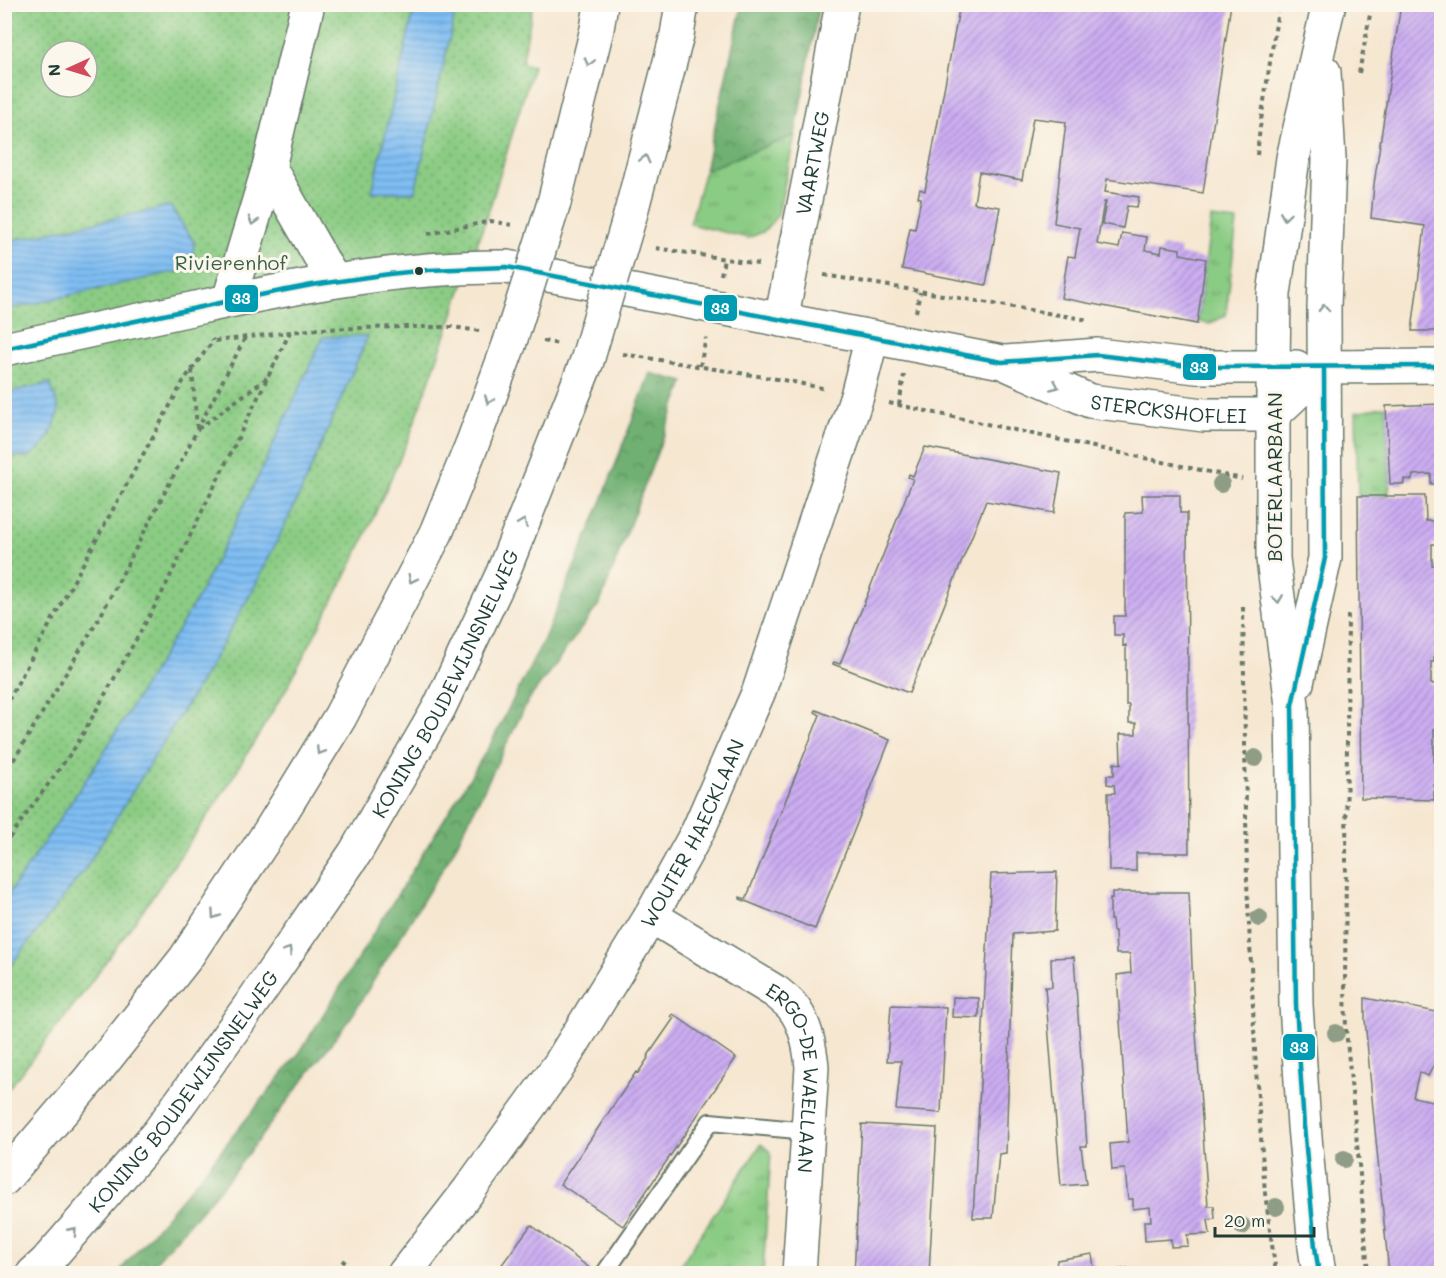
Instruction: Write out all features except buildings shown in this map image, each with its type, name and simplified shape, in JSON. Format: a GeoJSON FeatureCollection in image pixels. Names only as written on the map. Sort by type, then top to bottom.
{"type":"FeatureCollection","features":[{"type":"Feature","properties":{"kind":"main road"},"geometry":{"type":"LineString","coordinates":[[218,303],[269,167],[308,4]]}},
{"type":"Feature","properties":{"kind":"main road"},"geometry":{"type":"LineString","coordinates":[[4,1179],[89,1080],[185,959],[270,831],[340,717],[436,533],[511,339],[554,203],[601,4]]}},
{"type":"Feature","properties":{"kind":"main road","name":"KONING BOUDEWIJNSNELWEG"},"geometry":{"type":"LineString","coordinates":[[33,1274],[159,1132],[249,1007],[355,853],[439,708],[602,357],[630,216],[677,35],[682,4]]}},
{"type":"Feature","properties":{"kind":"main road","name":"VAARTWEG"},"geometry":{"type":"LineString","coordinates":[[781,320],[842,4]]}},
{"type":"Feature","properties":{"kind":"main road","name":"BOTERLAARBAAN"},"geometry":{"type":"LineString","coordinates":[[1319,1274],[1305,1137],[1296,1005],[1292,705],[1273,559],[1273,367],[1274,294],[1293,158],[1329,4]]}},
{"type":"Feature","properties":{"kind":"main road","name":"BOTERLAARBAAN"},"geometry":{"type":"LineString","coordinates":[[1292,705],[1325,558],[1324,308],[1329,159],[1322,37]]}},
{"type":"Feature","properties":{"kind":"main road"},"geometry":{"type":"LineString","coordinates":[[269,167],[334,281]]}},
{"type":"Feature","properties":{"kind":"main road","name":"STERCKSHOFLEI"},"geometry":{"type":"LineString","coordinates":[[4,349],[218,303],[369,275],[507,267],[1002,362],[1090,401],[1204,415],[1273,415],[1324,367]]}},
{"type":"Feature","properties":{"kind":"main road","name":"WOUTER HAECKLAAN"},"geometry":{"type":"LineString","coordinates":[[404,1274],[469,1190],[560,1064],[651,916],[698,831],[759,691],[857,396],[872,337]]}},
{"type":"Feature","properties":{"kind":"main road","name":"STERCKSHOFLEI"},"geometry":{"type":"LineString","coordinates":[[1002,362],[1098,355],[1196,367],[1442,366]]}},
{"type":"Feature","properties":{"kind":"main road","name":"ERGO-DE WAELLAAN"},"geometry":{"type":"LineString","coordinates":[[651,916],[776,992],[792,1006],[803,1027],[810,1044],[812,1067],[799,1274]]}},
{"type":"Feature","properties":{"kind":"lane"},"geometry":{"type":"LineString","coordinates":[[604,1274],[710,1122],[808,1131]]}},
{"type":"Feature","properties":{"kind":"path"},"geometry":{"type":"LineString","coordinates":[[792,270],[1093,321]]}},
{"type":"Feature","properties":{"kind":"path"},"geometry":{"type":"LineString","coordinates":[[4,708],[184,380],[213,341],[218,303]]}},
{"type":"Feature","properties":{"kind":"path"},"geometry":{"type":"LineString","coordinates":[[201,343],[317,329],[453,327],[511,339],[559,344]]}},
{"type":"Feature","properties":{"kind":"path"},"geometry":{"type":"LineString","coordinates":[[4,845],[76,746],[154,607],[290,332]]}},
{"type":"Feature","properties":{"kind":"path"},"geometry":{"type":"LineString","coordinates":[[4,776],[100,617],[245,337]]}},
{"type":"Feature","properties":{"kind":"path"},"geometry":{"type":"LineString","coordinates":[[602,357],[789,381],[857,396]]}},
{"type":"Feature","properties":{"kind":"path"},"geometry":{"type":"LineString","coordinates":[[192,369],[198,429]]}},
{"type":"Feature","properties":{"kind":"path"},"geometry":{"type":"LineString","coordinates":[[198,429],[268,377]]}},
{"type":"Feature","properties":{"kind":"path"},"geometry":{"type":"LineString","coordinates":[[899,405],[1242,479]]}},
{"type":"Feature","properties":{"kind":"path"},"geometry":{"type":"LineString","coordinates":[[1243,607],[1247,882],[1255,1058],[1265,1193],[1276,1274]]}},
{"type":"Feature","properties":{"kind":"path"},"geometry":{"type":"LineString","coordinates":[[1348,608],[1346,1030],[1368,1274]]}},
{"type":"Feature","properties":{"kind":"path"},"geometry":{"type":"LineString","coordinates":[[342,1260],[357,1274]]}},
{"type":"Feature","properties":{"kind":"green space","name":"Rivierenhof"},"geometry":{"type":"Polygon","coordinates":[[[5,5],[533,5],[522,63],[533,66],[490,207],[409,438],[357,554],[288,686],[225,790],[81,996],[5,1093],[5,5]]]}},
{"type":"Feature","properties":{"kind":"green space"},"geometry":{"type":"Polygon","coordinates":[[[742,5],[819,5],[795,135],[705,170],[742,5]]]}},
{"type":"Feature","properties":{"kind":"green space"},"geometry":{"type":"Polygon","coordinates":[[[795,135],[778,215],[763,232],[748,238],[690,224],[705,170],[795,135]]]}},
{"type":"Feature","properties":{"kind":"green space"},"geometry":{"type":"Polygon","coordinates":[[[1211,218],[1237,221],[1226,315],[1210,324],[1198,322],[1211,218]]]}},
{"type":"Feature","properties":{"kind":"green space"},"geometry":{"type":"Polygon","coordinates":[[[650,373],[684,382],[600,603],[528,701],[453,852],[351,1017],[231,1176],[146,1273],[118,1273],[203,1173],[300,1052],[490,745],[544,639],[602,500],[650,373]]]}},
{"type":"Feature","properties":{"kind":"green space"},"geometry":{"type":"Polygon","coordinates":[[[1386,406],[1390,484],[1388,496],[1358,496],[1356,412],[1386,406]]]}},
{"type":"Feature","properties":{"kind":"green space"},"geometry":{"type":"Polygon","coordinates":[[[761,1144],[771,1152],[763,1273],[675,1273],[761,1144]]]}},
{"type":"Feature","properties":{"kind":"water"},"geometry":{"type":"Polygon","coordinates":[[[415,5],[457,5],[415,192],[372,192],[415,5]]]}},
{"type":"Feature","properties":{"kind":"water"},"geometry":{"type":"Polygon","coordinates":[[[170,206],[194,242],[192,268],[5,310],[5,242],[170,206]]]}},
{"type":"Feature","properties":{"kind":"water"},"geometry":{"type":"Polygon","coordinates":[[[368,336],[300,494],[254,588],[203,678],[83,872],[5,973],[5,898],[101,757],[198,597],[260,473],[323,337],[368,336]]]}},
{"type":"Feature","properties":{"kind":"water"},"geometry":{"type":"Polygon","coordinates":[[[50,383],[59,409],[54,427],[44,445],[29,457],[5,456],[5,393],[50,383]]]}},
{"type":"Feature","properties":{"kind":"transit line","name":"33"},"geometry":{"type":"LineString","coordinates":[[4,349],[312,285],[428,270],[507,267],[1002,362],[1098,355],[1196,367],[1442,366]]}},
{"type":"Feature","properties":{"kind":"transit line","name":"33"},"geometry":{"type":"LineString","coordinates":[[1319,1274],[1304,1126],[1296,1005],[1292,705],[1325,558],[1324,367]]}}]}
